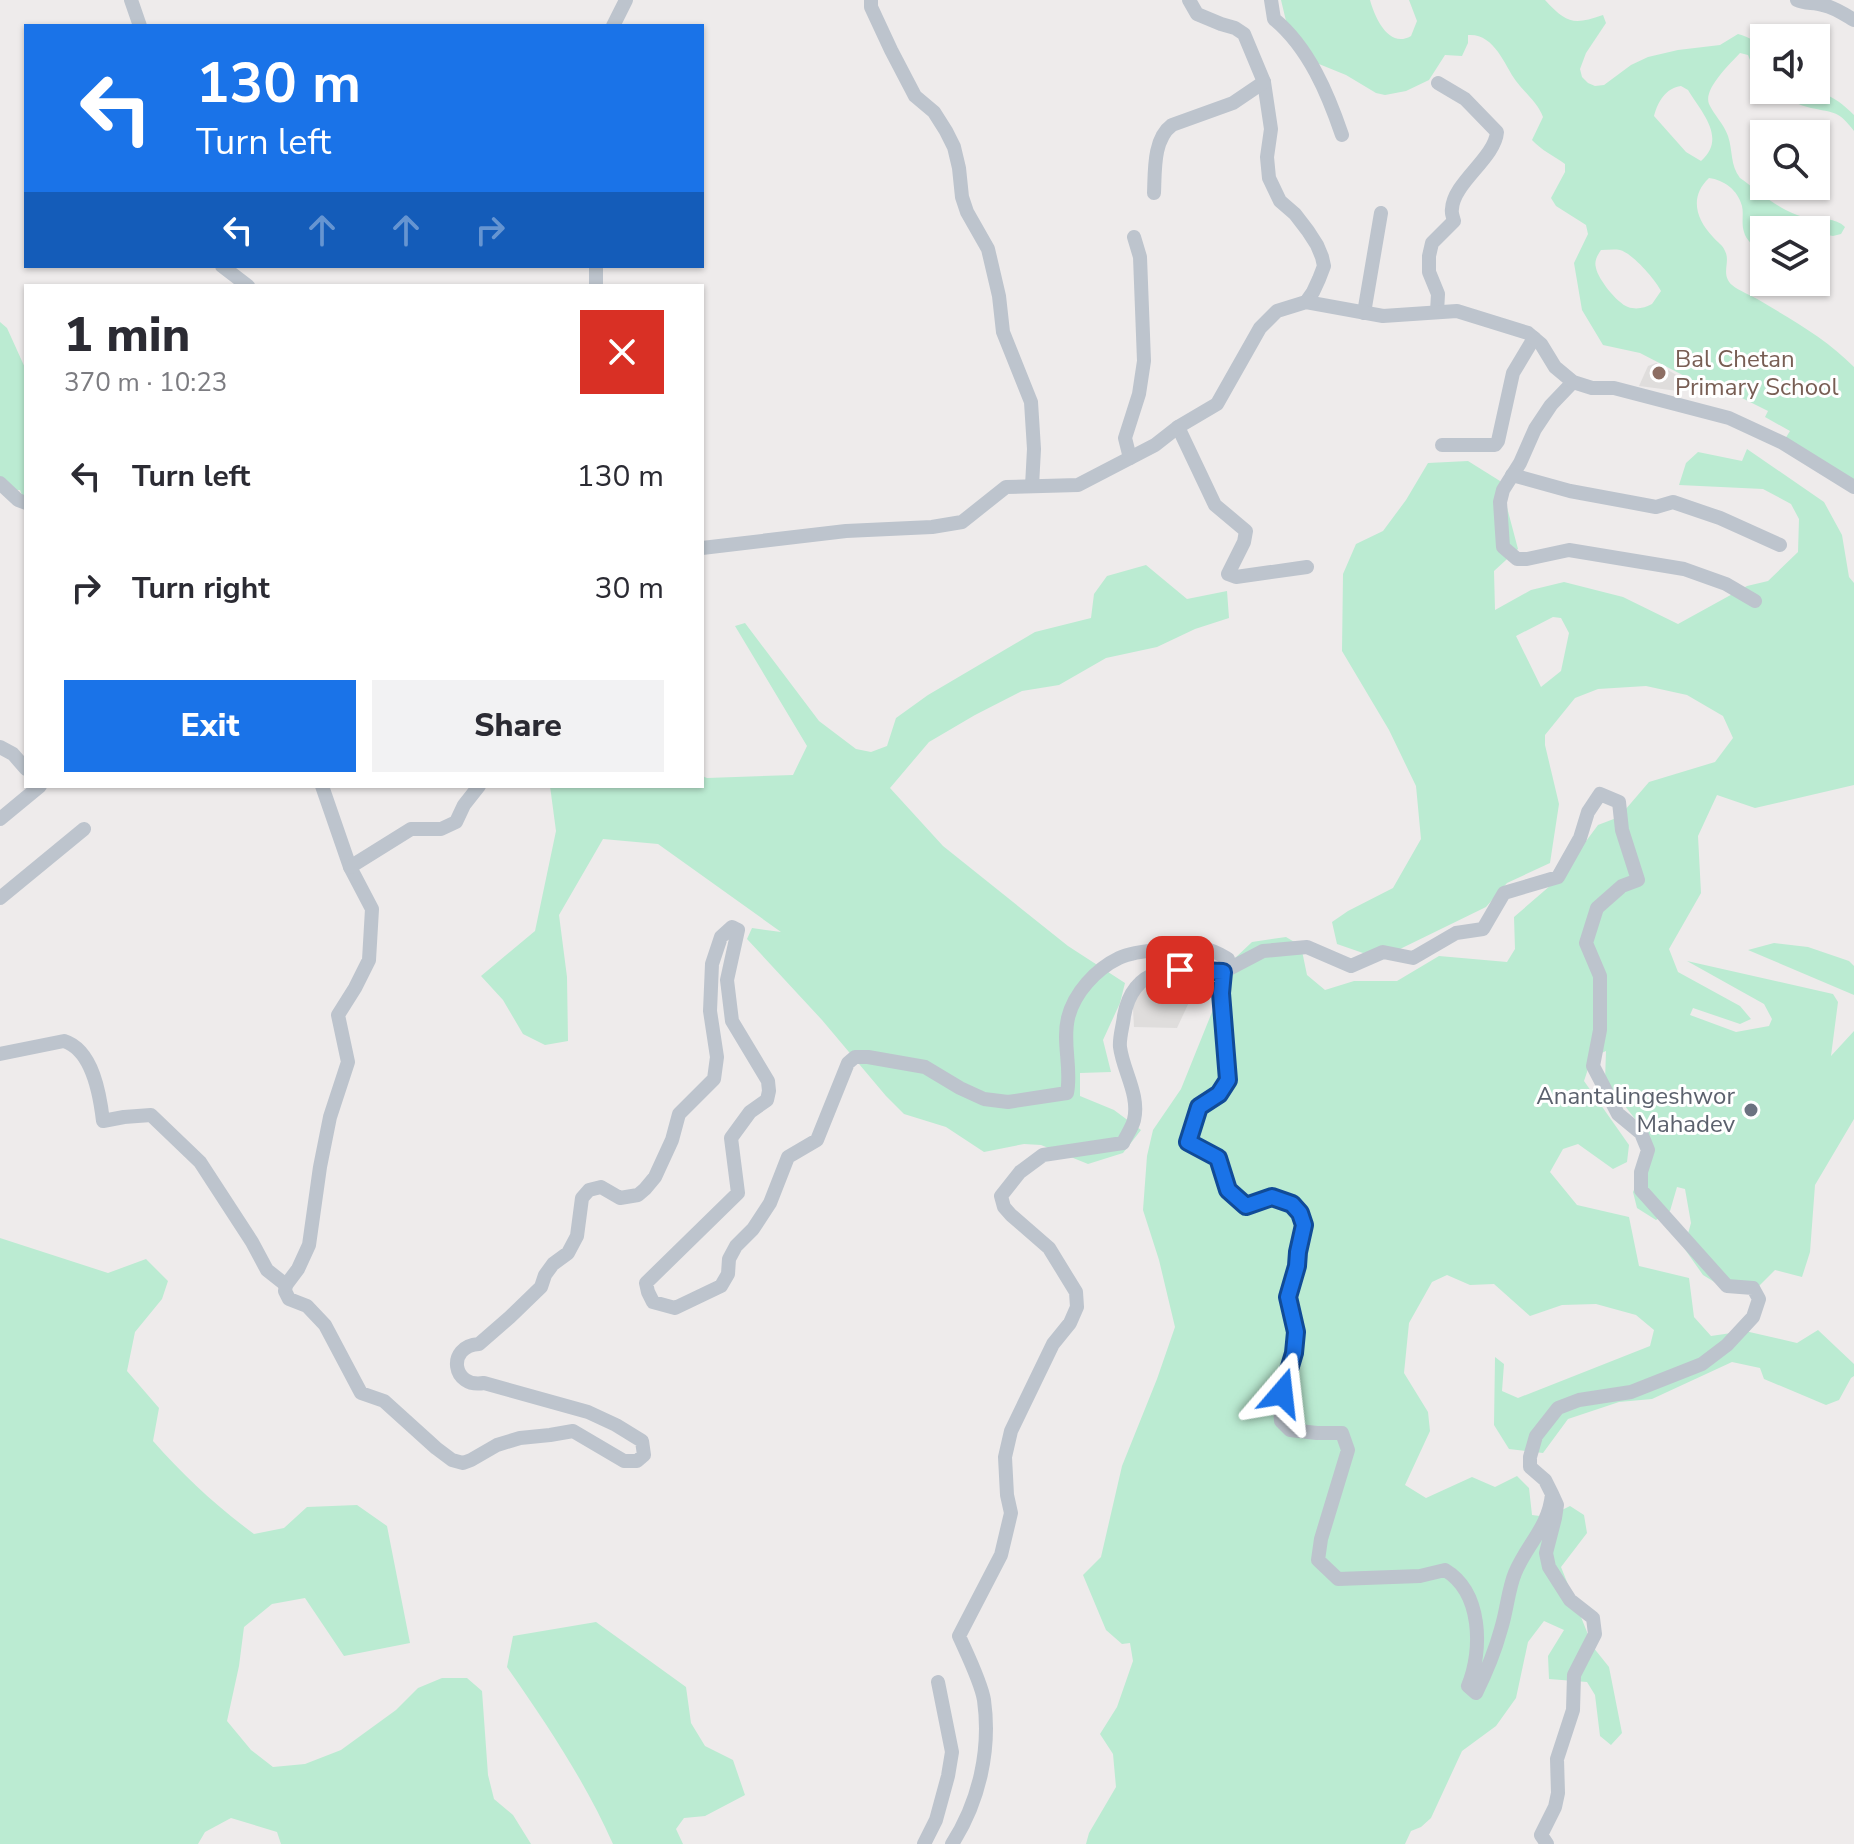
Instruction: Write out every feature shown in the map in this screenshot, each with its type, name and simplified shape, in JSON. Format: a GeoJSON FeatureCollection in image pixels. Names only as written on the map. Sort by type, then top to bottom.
{"type":"FeatureCollection","features":[{"type":"Feature","properties":{"kind":"street"},"geometry":{"type":"LineString","coordinates":[[131,0],[139,24]]}},
{"type":"Feature","properties":{"kind":"street"},"geometry":{"type":"LineString","coordinates":[[614,24],[626,0]]}},
{"type":"Feature","properties":{"kind":"street"},"geometry":{"type":"LineString","coordinates":[[871,0],[871,7],[915,96],[934,112],[954,147],[962,197],[988,249],[999,296],[1003,332],[1031,402],[1034,449],[1032,486]]}},
{"type":"Feature","properties":{"kind":"street"},"geometry":{"type":"LineString","coordinates":[[1189,0],[1197,14],[1244,34],[1264,82],[1271,129],[1267,157],[1269,178],[1280,201],[1295,214],[1317,245],[1324,266],[1306,302]]}},
{"type":"Feature","properties":{"kind":"street"},"geometry":{"type":"LineString","coordinates":[[1271,0],[1274,19],[1289,31],[1320,81],[1342,135]]}},
{"type":"Feature","properties":{"kind":"street"},"geometry":{"type":"LineString","coordinates":[[1797,0],[1833,8],[1854,20]]}},
{"type":"Feature","properties":{"kind":"street"},"geometry":{"type":"LineString","coordinates":[[1154,193],[1155,168],[1165,130],[1233,103],[1264,82]]}},
{"type":"Feature","properties":{"kind":"street"},"geometry":{"type":"LineString","coordinates":[[1437,312],[1438,294],[1429,272],[1432,243],[1454,221],[1452,208],[1455,198],[1497,137],[1497,132],[1465,99],[1438,83]]}},
{"type":"Feature","properties":{"kind":"street"},"geometry":{"type":"LineString","coordinates":[[1364,313],[1381,213]]}},
{"type":"Feature","properties":{"kind":"street"},"geometry":{"type":"LineString","coordinates":[[1130,458],[1125,438],[1139,394],[1144,361],[1140,257],[1134,237]]}},
{"type":"Feature","properties":{"kind":"street"},"geometry":{"type":"LineString","coordinates":[[225,268],[245,284]]}},
{"type":"Feature","properties":{"kind":"street"},"geometry":{"type":"LineString","coordinates":[[704,548],[846,531],[932,527],[962,522],[1006,487],[1078,485],[1155,445],[1217,404],[1260,328],[1277,311],[1306,302],[1383,316],[1457,311],[1528,333],[1541,344],[1555,367],[1573,382],[1592,388],[1614,388],[1729,418],[1783,443],[1854,487]]}},
{"type":"Feature","properties":{"kind":"street"},"geometry":{"type":"LineString","coordinates":[[1442,445],[1495,445],[1513,373],[1534,338]]}},
{"type":"Feature","properties":{"kind":"street"},"geometry":{"type":"LineString","coordinates":[[1573,382],[1543,417],[1503,490],[1500,502],[1503,547],[1517,559],[1569,550],[1684,569],[1726,584],[1755,601]]}},
{"type":"Feature","properties":{"kind":"street"},"geometry":{"type":"LineString","coordinates":[[1178,427],[1215,505],[1246,531],[1244,542],[1228,574],[1236,577],[1307,567]]}},
{"type":"Feature","properties":{"kind":"street"},"geometry":{"type":"LineString","coordinates":[[1512,475],[1570,491],[1656,507],[1673,502],[1720,518],[1780,545]]}},
{"type":"Feature","properties":{"kind":"street"},"geometry":{"type":"LineString","coordinates":[[0,483],[24,502]]}},
{"type":"Feature","properties":{"kind":"street"},"geometry":{"type":"LineString","coordinates":[[0,747],[13,754],[24,767]]}},
{"type":"Feature","properties":{"kind":"street"},"geometry":{"type":"LineString","coordinates":[[0,819],[38,788]]}},
{"type":"Feature","properties":{"kind":"street"},"geometry":{"type":"LineString","coordinates":[[323,788],[350,867],[372,909],[369,960],[338,1015],[348,1062],[330,1117],[309,1245],[285,1291],[289,1299],[307,1306],[325,1325],[361,1393],[384,1401],[452,1460],[463,1463],[497,1445],[520,1438],[573,1431],[624,1461],[637,1461],[644,1455],[642,1441],[616,1425],[588,1412],[484,1383],[471,1383],[461,1376],[457,1363],[466,1347],[479,1344],[541,1287],[553,1264],[568,1253],[577,1236],[582,1198],[589,1190],[601,1187],[620,1198],[638,1195],[655,1177],[672,1140],[679,1114],[714,1079],[717,1057],[710,1011],[712,964],[721,937],[732,927],[738,930],[727,980],[732,1021],[768,1081],[769,1091],[767,1100],[750,1112],[731,1138],[738,1193],[646,1283],[653,1302],[675,1308],[721,1286],[728,1274],[729,1259],[770,1203],[788,1157],[817,1140],[848,1063],[855,1057],[925,1067],[984,1099],[1008,1102],[1067,1093],[1070,1077],[1066,1044],[1068,1019],[1076,998],[1097,972],[1120,957],[1167,948],[1208,949],[1228,959],[1221,993],[1228,1080],[1219,1094],[1199,1107],[1188,1142],[1218,1158],[1228,1190],[1246,1206],[1272,1197],[1292,1204],[1300,1213],[1304,1225],[1288,1297],[1296,1332],[1294,1353],[1282,1393],[1281,1421],[1290,1430],[1342,1433],[1348,1450],[1321,1539],[1318,1560],[1338,1579],[1420,1576],[1445,1570],[1454,1575],[1472,1604],[1477,1627],[1473,1674],[1468,1686],[1476,1693],[1502,1628],[1513,1576],[1542,1529],[1552,1494]]}},
{"type":"Feature","properties":{"kind":"street"},"geometry":{"type":"LineString","coordinates":[[350,867],[411,829],[441,829],[456,822],[477,788]]}},
{"type":"Feature","properties":{"kind":"street"},"geometry":{"type":"LineString","coordinates":[[952,1844],[972,1806],[982,1776],[985,1731],[984,1698],[959,1636],[1001,1555],[1011,1513],[1005,1457],[1011,1431],[1053,1344],[1070,1323],[1077,1307],[1076,1292],[1049,1248],[1011,1215],[1004,1207],[1001,1196],[1020,1172],[1043,1155],[1123,1143],[1134,1120],[1134,1095],[1119,1045],[1126,1007],[1137,983],[1159,971],[1223,972],[1263,951],[1307,947],[1351,966],[1383,952],[1413,958],[1456,933],[1483,929],[1504,893],[1558,877],[1580,838],[1588,812],[1600,794],[1619,802],[1622,830],[1638,880],[1622,886],[1597,908],[1586,943],[1600,976],[1600,1030],[1593,1066],[1618,1114],[1641,1133],[1648,1150],[1641,1172],[1641,1190],[1727,1286],[1753,1288],[1759,1299],[1753,1317],[1727,1345],[1702,1364],[1631,1392],[1579,1400],[1558,1408],[1536,1436],[1530,1467],[1545,1480],[1557,1505],[1546,1553],[1549,1567],[1570,1600],[1593,1618],[1595,1634],[1574,1675],[1573,1710],[1557,1759],[1558,1793],[1555,1807],[1541,1835],[1547,1844]]}},
{"type":"Feature","properties":{"kind":"street"},"geometry":{"type":"LineString","coordinates":[[0,898],[84,829]]}},
{"type":"Feature","properties":{"kind":"street"},"geometry":{"type":"LineString","coordinates":[[0,1054],[64,1041],[78,1049],[92,1072],[103,1121],[151,1115],[200,1162],[267,1270],[286,1285]]}},
{"type":"Feature","properties":{"kind":"street"},"geometry":{"type":"LineString","coordinates":[[924,1844],[936,1820],[952,1752],[938,1682]]}},
{"type":"Feature","properties":{"kind":"shaded area","name":"Bal Chetan Primary School"},"geometry":{"type":"Polygon","coordinates":[[[1656,363],[1685,380],[1678,391],[1639,386],[1648,366],[1656,363]]]}},
{"type":"Feature","properties":{"kind":"shaded area"},"geometry":{"type":"Polygon","coordinates":[[[1175,972],[1190,1000],[1177,1028],[1134,1027],[1132,991],[1175,972]]]}},
{"type":"Feature","properties":{"kind":"green space"},"geometry":{"type":"Polygon","coordinates":[[[1281,0],[1370,0],[1384,30],[1403,39],[1411,36],[1417,21],[1409,0],[1545,0],[1559,14],[1571,20],[1603,15],[1606,23],[1586,53],[1580,69],[1582,77],[1595,86],[1604,85],[1648,57],[1720,45],[1738,34],[1750,39],[1750,60],[1748,55],[1740,53],[1718,77],[1710,91],[1709,104],[1728,136],[1737,173],[1750,186],[1750,200],[1770,200],[1799,216],[1750,216],[1750,242],[1745,235],[1742,206],[1737,195],[1730,187],[1709,178],[1699,193],[1697,208],[1702,223],[1727,255],[1728,281],[1809,330],[1854,367],[1854,494],[1780,447],[1790,431],[1765,417],[1768,411],[1736,395],[1700,384],[1640,353],[1603,345],[1582,310],[1574,263],[1588,234],[1586,225],[1556,206],[1551,198],[1565,172],[1565,164],[1532,140],[1543,117],[1485,39],[1468,35],[1462,56],[1445,55],[1429,80],[1406,91],[1385,95],[1314,62],[1287,25],[1281,0]],[[1681,86],[1671,89],[1663,96],[1654,116],[1686,152],[1701,161],[1712,143],[1712,134],[1688,90],[1681,86]],[[1601,250],[1595,263],[1600,278],[1624,305],[1640,308],[1652,304],[1661,291],[1631,256],[1620,250],[1601,250]]]}},
{"type":"Feature","properties":{"kind":"green space"},"geometry":{"type":"Polygon","coordinates":[[[1830,96],[1834,98],[1854,115],[1854,131],[1835,114],[1800,105],[1830,104],[1830,96]]]}},
{"type":"Feature","properties":{"kind":"green space"},"geometry":{"type":"Polygon","coordinates":[[[1830,220],[1845,227],[1841,234],[1830,235],[1830,220]]]}},
{"type":"Feature","properties":{"kind":"green space"},"geometry":{"type":"Polygon","coordinates":[[[0,322],[7,328],[24,366],[24,501],[20,490],[0,491],[0,322]]]}},
{"type":"Feature","properties":{"kind":"green space"},"geometry":{"type":"Polygon","coordinates":[[[1747,449],[1824,502],[1842,535],[1849,577],[1854,583],[1854,785],[1755,808],[1717,795],[1698,836],[1701,893],[1669,949],[1678,972],[1740,1006],[1751,1019],[1740,1024],[1693,1008],[1690,1015],[1736,1032],[1769,1026],[1772,1019],[1764,1004],[1687,961],[1833,994],[1838,1002],[1831,1056],[1854,1031],[1854,1119],[1815,1185],[1810,1252],[1802,1277],[1775,1270],[1758,1287],[1724,1288],[1703,1275],[1684,1248],[1691,1223],[1685,1189],[1677,1187],[1670,1211],[1656,1220],[1637,1208],[1633,1192],[1650,1155],[1636,1120],[1605,1081],[1606,1051],[1592,1057],[1584,1081],[1629,1145],[1627,1162],[1613,1169],[1578,1144],[1563,1149],[1550,1172],[1577,1205],[1629,1217],[1639,1266],[1689,1278],[1694,1317],[1711,1336],[1745,1331],[1797,1343],[1818,1330],[1854,1364],[1854,1376],[1839,1400],[1826,1405],[1764,1379],[1760,1368],[1732,1362],[1652,1399],[1619,1402],[1568,1419],[1543,1453],[1509,1449],[1494,1425],[1495,1357],[1504,1364],[1502,1391],[1518,1398],[1650,1346],[1654,1330],[1636,1315],[1596,1304],[1562,1305],[1530,1316],[1494,1284],[1470,1285],[1447,1275],[1432,1282],[1409,1323],[1404,1373],[1428,1412],[1430,1431],[1405,1485],[1426,1498],[1472,1477],[1495,1487],[1517,1476],[1529,1488],[1532,1515],[1548,1517],[1570,1506],[1584,1515],[1587,1533],[1561,1567],[1593,1647],[1609,1667],[1622,1733],[1611,1745],[1600,1736],[1595,1695],[1587,1682],[1549,1679],[1548,1656],[1564,1630],[1544,1621],[1528,1642],[1516,1698],[1496,1726],[1462,1751],[1431,1818],[1411,1831],[1405,1844],[1086,1844],[1089,1833],[1116,1787],[1113,1754],[1100,1734],[1117,1707],[1133,1661],[1130,1643],[1122,1644],[1106,1630],[1083,1575],[1101,1557],[1122,1466],[1175,1327],[1143,1210],[1147,1156],[1153,1130],[1181,1089],[1233,960],[1252,942],[1286,937],[1301,946],[1307,975],[1325,990],[1354,981],[1397,981],[1439,956],[1507,962],[1515,949],[1514,917],[1558,879],[1598,825],[1619,817],[1649,782],[1715,762],[1733,738],[1723,716],[1687,695],[1646,686],[1598,689],[1575,698],[1545,735],[1559,804],[1550,863],[1507,883],[1486,907],[1400,949],[1363,953],[1337,944],[1332,922],[1393,888],[1421,839],[1416,786],[1389,730],[1342,651],[1343,574],[1356,544],[1383,531],[1428,463],[1468,461],[1500,481],[1518,549],[1494,571],[1495,610],[1531,590],[1564,582],[1623,597],[1678,624],[1747,586],[1768,581],[1798,552],[1799,519],[1791,504],[1763,489],[1679,485],[1686,463],[1698,452],[1742,461],[1747,449]],[[1553,617],[1516,636],[1541,687],[1561,671],[1569,633],[1561,618],[1553,617]]]}},
{"type":"Feature","properties":{"kind":"green space"},"geometry":{"type":"Polygon","coordinates":[[[1146,565],[1187,599],[1227,591],[1229,618],[1195,629],[1157,647],[1106,658],[1059,685],[1022,691],[929,742],[890,788],[943,846],[1068,946],[1125,983],[1120,1003],[1103,1040],[1111,1072],[1080,1073],[1080,1096],[1114,1110],[1141,1130],[1123,1153],[1088,1164],[1041,1145],[1024,1144],[984,1152],[946,1127],[904,1114],[747,939],[752,928],[781,932],[658,844],[603,839],[559,915],[567,977],[568,1041],[545,1045],[523,1034],[503,1000],[481,976],[535,931],[556,831],[550,788],[704,788],[704,777],[793,775],[807,746],[735,626],[745,623],[819,721],[856,749],[871,752],[887,746],[896,718],[928,695],[1035,632],[1091,618],[1094,594],[1107,576],[1146,565]]]}},
{"type":"Feature","properties":{"kind":"green space"},"geometry":{"type":"Polygon","coordinates":[[[1774,943],[1808,947],[1849,961],[1854,966],[1854,995],[1748,950],[1774,943]]]}},
{"type":"Feature","properties":{"kind":"green space"},"geometry":{"type":"Polygon","coordinates":[[[0,1238],[108,1273],[146,1259],[168,1281],[162,1299],[135,1332],[127,1371],[159,1408],[153,1441],[201,1490],[254,1534],[284,1528],[307,1507],[357,1505],[387,1526],[410,1643],[344,1656],[305,1598],[272,1604],[244,1627],[227,1721],[251,1750],[273,1767],[305,1764],[341,1750],[396,1710],[418,1688],[442,1678],[467,1678],[482,1691],[488,1775],[494,1799],[513,1815],[531,1844],[281,1844],[277,1832],[231,1818],[205,1832],[198,1844],[0,1844],[0,1238]]]}},
{"type":"Feature","properties":{"kind":"green space"},"geometry":{"type":"Polygon","coordinates":[[[596,1622],[686,1687],[691,1723],[705,1746],[733,1760],[745,1795],[705,1816],[684,1818],[676,1829],[683,1844],[613,1844],[577,1775],[507,1667],[513,1636],[596,1622]]]}},
{"type":"Feature","properties":{"kind":"place","name":"Bal Chetan Primary School"},"geometry":{"type":"Point","coordinates":[1659,373]}},
{"type":"Feature","properties":{"kind":"place","name":"Anantalingeshwor Mahadev"},"geometry":{"type":"Point","coordinates":[1751,1110]}},
{"type":"Feature","properties":{"kind":"route"},"geometry":{"type":"LineString","coordinates":[[1180,970],[1223,972],[1221,993],[1226,1035],[1228,1080],[1219,1094],[1199,1107],[1188,1142],[1218,1158],[1228,1190],[1246,1206],[1272,1197],[1292,1204],[1300,1213],[1304,1225],[1288,1297],[1296,1332],[1294,1353],[1282,1393]]}}]}
